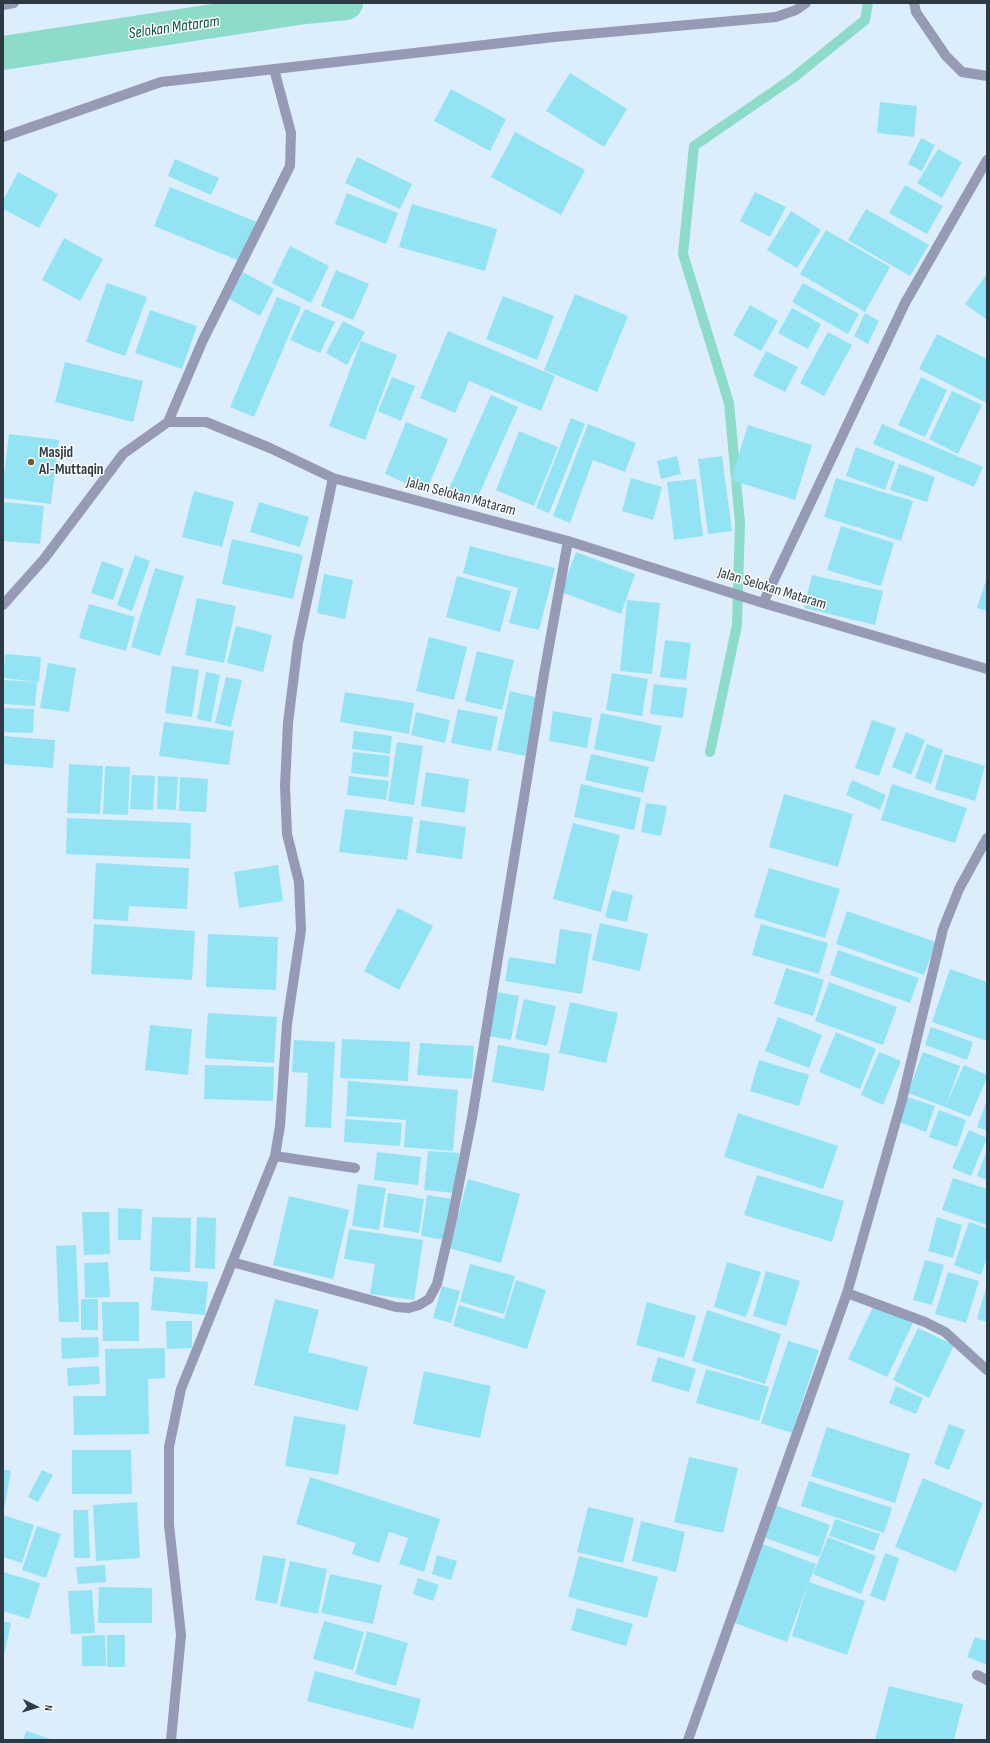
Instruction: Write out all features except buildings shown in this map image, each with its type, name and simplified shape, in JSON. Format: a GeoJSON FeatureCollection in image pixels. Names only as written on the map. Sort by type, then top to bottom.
{"type":"FeatureCollection","features":[{"type":"Feature","properties":{"kind":"street"},"geometry":{"type":"LineString","coordinates":[[3,5],[14,3]]}},
{"type":"Feature","properties":{"kind":"street"},"geometry":{"type":"LineString","coordinates":[[3,137],[161,82],[554,37],[776,17],[796,10],[806,3]]}},
{"type":"Feature","properties":{"kind":"street"},"geometry":{"type":"LineString","coordinates":[[915,8],[946,56],[962,72],[987,76]]}},
{"type":"Feature","properties":{"kind":"street"},"geometry":{"type":"LineString","coordinates":[[3,605],[44,560],[123,454],[168,422],[203,340],[290,166],[291,133],[274,69]]}},
{"type":"Feature","properties":{"kind":"street"},"geometry":{"type":"LineString","coordinates":[[763,603],[905,303],[987,160]]}},
{"type":"Feature","properties":{"kind":"street","name":"Jalan Selokan Mataram"},"geometry":{"type":"LineString","coordinates":[[168,422],[206,422],[270,448],[333,478],[568,541],[763,603],[987,669]]}},
{"type":"Feature","properties":{"kind":"street"},"geometry":{"type":"LineString","coordinates":[[171,1740],[181,1635],[169,1525],[169,1447],[181,1389],[275,1156],[280,1126],[287,1024],[301,930],[298,882],[287,834],[285,786],[288,724],[298,643],[333,478]]}},
{"type":"Feature","properties":{"kind":"street"},"geometry":{"type":"LineString","coordinates":[[232,1262],[396,1307],[408,1308],[419,1305],[429,1299],[437,1284],[452,1219],[472,1118],[544,674],[568,541]]}},
{"type":"Feature","properties":{"kind":"street"},"geometry":{"type":"LineString","coordinates":[[688,1740],[847,1293],[902,1100],[943,929],[959,889],[987,838]]}},
{"type":"Feature","properties":{"kind":"street"},"geometry":{"type":"LineString","coordinates":[[275,1156],[355,1168]]}},
{"type":"Feature","properties":{"kind":"street"},"geometry":{"type":"LineString","coordinates":[[847,1293],[925,1322],[945,1332],[987,1370]]}},
{"type":"Feature","properties":{"kind":"street"},"geometry":{"type":"LineString","coordinates":[[977,1675],[987,1680]]}},
{"type":"Feature","properties":{"kind":"waterway","name":"Selokan Mataram"},"geometry":{"type":"LineString","coordinates":[[3,53],[305,7],[346,3]]}},
{"type":"Feature","properties":{"kind":"waterway"},"geometry":{"type":"LineString","coordinates":[[710,752],[737,625],[740,523],[729,403],[683,254],[694,146],[793,78],[865,20],[868,3]]}},
{"type":"Feature","properties":{"kind":"place","name":"Masjid Al-Muttaqin"},"geometry":{"type":"Point","coordinates":[31,462]}}]}
